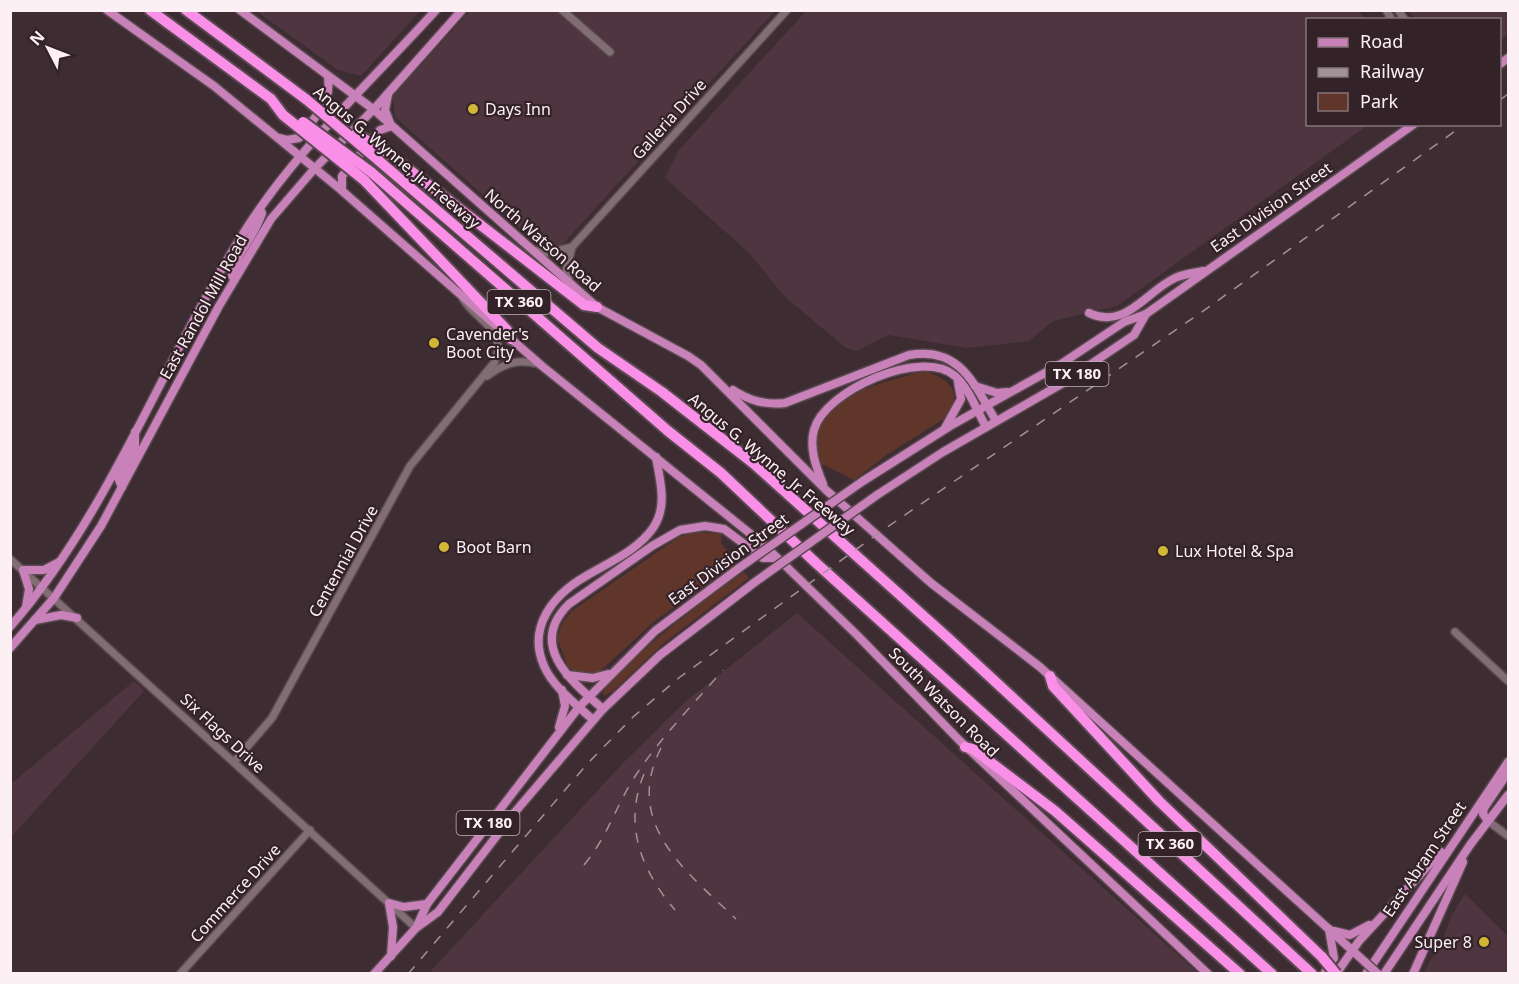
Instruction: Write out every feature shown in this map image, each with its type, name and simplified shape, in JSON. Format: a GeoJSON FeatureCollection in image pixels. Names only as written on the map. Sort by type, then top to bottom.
{"type":"FeatureCollection","features":[{"type":"Feature","properties":{"kind":"highway"},"geometry":{"type":"LineString","coordinates":[[150,10],[271,99],[283,115],[367,176],[507,330],[511,339]]}},
{"type":"Feature","properties":{"kind":"highway","name":"Angus G. Wynne, Jr. Freeway"},"geometry":{"type":"LineString","coordinates":[[186,10],[381,156],[598,348],[662,392],[753,463],[948,638],[1310,972]]}},
{"type":"Feature","properties":{"kind":"highway"},"geometry":{"type":"LineString","coordinates":[[381,156],[584,304],[597,307]]}},
{"type":"Feature","properties":{"kind":"highway","name":"Angus G. Wynne, Jr. Freeway"},"geometry":{"type":"LineString","coordinates":[[367,176],[668,431],[721,473],[816,563],[1272,974]]}},
{"type":"Feature","properties":{"kind":"highway"},"geometry":{"type":"LineString","coordinates":[[1050,676],[1053,686],[1159,801],[1298,932],[1336,974]]}},
{"type":"Feature","properties":{"kind":"highway"},"geometry":{"type":"LineString","coordinates":[[965,747],[973,749],[1055,811],[1240,974]]}},
{"type":"Feature","properties":{"kind":"main road"},"geometry":{"type":"LineString","coordinates":[[107,10],[214,86],[315,168],[542,366],[656,456],[664,498],[654,527],[638,545],[584,576],[548,607],[541,625],[538,645],[544,667],[562,690],[593,720]]}},
{"type":"Feature","properties":{"kind":"main road","name":"North Watson Road"},"geometry":{"type":"LineString","coordinates":[[240,10],[373,110],[572,288],[597,307],[688,356],[719,381],[826,490]]}},
{"type":"Feature","properties":{"kind":"main road","name":"East Randol Mill Road"},"geometry":{"type":"LineString","coordinates":[[10,627],[26,610],[64,558],[135,432],[227,259],[260,209],[355,96],[436,10]]}},
{"type":"Feature","properties":{"kind":"main road","name":"East Randol Mill Road"},"geometry":{"type":"LineString","coordinates":[[10,648],[54,598],[101,526],[232,283],[271,219],[315,168],[373,110],[462,10]]}},
{"type":"Feature","properties":{"kind":"main road"},"geometry":{"type":"LineString","coordinates":[[275,137],[287,140],[299,138],[326,104],[330,91],[328,76]]}},
{"type":"Feature","properties":{"kind":"main road"},"geometry":{"type":"LineString","coordinates":[[340,86],[351,86],[370,81]]}},
{"type":"Feature","properties":{"kind":"main road"},"geometry":{"type":"LineString","coordinates":[[342,190],[342,176],[380,130],[392,126],[385,110],[391,90]]}},
{"type":"Feature","properties":{"kind":"main road","name":"East Division Street"},"geometry":{"type":"LineString","coordinates":[[416,928],[427,904],[558,732],[588,696],[655,631],[739,568],[863,481],[976,410],[1061,364],[1124,322],[1146,314],[1411,126]]}},
{"type":"Feature","properties":{"kind":"main road"},"geometry":{"type":"LineString","coordinates":[[232,283],[240,253],[260,220],[262,213],[260,209]]}},
{"type":"Feature","properties":{"kind":"main road"},"geometry":{"type":"LineString","coordinates":[[1089,314],[1117,318],[1175,278],[1209,269]]}},
{"type":"Feature","properties":{"kind":"main road","name":"East Division Street"},"geometry":{"type":"LineString","coordinates":[[374,974],[416,928],[438,912],[515,812],[593,720],[660,655],[755,582],[877,495],[986,427],[1063,383],[1134,335],[1146,314]]}},
{"type":"Feature","properties":{"kind":"main road"},"geometry":{"type":"LineString","coordinates":[[719,381],[752,401],[766,404],[785,403],[903,357],[930,354],[954,362],[975,386],[996,421]]}},
{"type":"Feature","properties":{"kind":"main road"},"geometry":{"type":"LineString","coordinates":[[986,427],[957,379],[941,369],[927,366],[912,367],[846,392],[831,403],[821,414],[813,431],[814,462],[826,490],[931,583],[1050,676],[1378,974]]}},
{"type":"Feature","properties":{"kind":"main road"},"geometry":{"type":"LineString","coordinates":[[943,430],[961,399],[957,379]]}},
{"type":"Feature","properties":{"kind":"main road"},"geometry":{"type":"LineString","coordinates":[[975,386],[998,393],[1011,392]]}},
{"type":"Feature","properties":{"kind":"main road"},"geometry":{"type":"LineString","coordinates":[[122,487],[118,478],[135,447],[135,432]]}},
{"type":"Feature","properties":{"kind":"main road","name":"South Watson Road"},"geometry":{"type":"LineString","coordinates":[[656,456],[755,537],[858,636],[965,747],[1208,974]]}},
{"type":"Feature","properties":{"kind":"main road"},"geometry":{"type":"LineString","coordinates":[[603,710],[567,674],[552,647],[552,633],[559,614],[588,589],[680,530],[705,526],[724,529],[763,558],[775,558]]}},
{"type":"Feature","properties":{"kind":"main road"},"geometry":{"type":"LineString","coordinates":[[26,610],[29,589],[23,570],[44,570],[64,558]]}},
{"type":"Feature","properties":{"kind":"main road"},"geometry":{"type":"LineString","coordinates":[[34,620],[61,615],[77,618]]}},
{"type":"Feature","properties":{"kind":"main road"},"geometry":{"type":"LineString","coordinates":[[567,674],[593,678],[611,673]]}},
{"type":"Feature","properties":{"kind":"main road"},"geometry":{"type":"LineString","coordinates":[[558,732],[565,706],[562,690]]}},
{"type":"Feature","properties":{"kind":"main road"},"geometry":{"type":"LineString","coordinates":[[1488,821],[1483,814],[1484,808],[1507,774],[1508,762]]}},
{"type":"Feature","properties":{"kind":"main road","name":"East Abram Street"},"geometry":{"type":"LineString","coordinates":[[1366,974],[1456,836],[1508,762]]}},
{"type":"Feature","properties":{"kind":"main road","name":"East Abram Street"},"geometry":{"type":"LineString","coordinates":[[1384,974],[1470,845],[1509,795]]}},
{"type":"Feature","properties":{"kind":"main road"},"geometry":{"type":"LineString","coordinates":[[1336,974],[1352,950],[1456,836]]}},
{"type":"Feature","properties":{"kind":"main road"},"geometry":{"type":"LineString","coordinates":[[1415,974],[1470,845]]}},
{"type":"Feature","properties":{"kind":"main road"},"geometry":{"type":"LineString","coordinates":[[391,957],[393,927],[389,903],[404,907],[427,904]]}},
{"type":"Feature","properties":{"kind":"main road"},"geometry":{"type":"LineString","coordinates":[[1329,928],[1350,934],[1357,933],[1387,911]]}},
{"type":"Feature","properties":{"kind":"main road"},"geometry":{"type":"LineString","coordinates":[[1324,974],[1334,958],[1329,928]]}},
{"type":"Feature","properties":{"kind":"street"},"geometry":{"type":"LineString","coordinates":[[562,10],[610,52]]}},
{"type":"Feature","properties":{"kind":"street","name":"Galleria Drive"},"geometry":{"type":"LineString","coordinates":[[572,247],[787,10]]}},
{"type":"Feature","properties":{"kind":"street"},"geometry":{"type":"LineString","coordinates":[[529,249],[549,253],[572,247],[566,271],[572,288]]}},
{"type":"Feature","properties":{"kind":"street","name":"Centennial Drive"},"geometry":{"type":"LineString","coordinates":[[234,762],[272,718],[410,466],[483,379],[500,350],[495,332],[469,309],[460,295]]}},
{"type":"Feature","properties":{"kind":"street","name":"Centennial Drive"},"geometry":{"type":"LineString","coordinates":[[483,379],[514,361],[526,360],[542,366]]}},
{"type":"Feature","properties":{"kind":"street","name":"Six Flags Drive"},"geometry":{"type":"LineString","coordinates":[[10,559],[416,928]]}},
{"type":"Feature","properties":{"kind":"street"},"geometry":{"type":"LineString","coordinates":[[1455,632],[1509,681]]}},
{"type":"Feature","properties":{"kind":"street"},"geometry":{"type":"LineString","coordinates":[[1488,821],[1509,836]]}},
{"type":"Feature","properties":{"kind":"street","name":"Commerce Drive"},"geometry":{"type":"LineString","coordinates":[[180,974],[310,830]]}},
{"type":"Feature","properties":{"kind":"shaded area"},"geometry":{"type":"Polygon","coordinates":[[[1358,10],[1364,18],[1306,18],[1306,126],[1367,126],[1117,306],[1053,321],[1029,341],[967,348],[888,335],[857,351],[846,348],[785,297],[749,253],[665,178],[678,151],[806,11],[1358,10]]]}},
{"type":"Feature","properties":{"kind":"shaded area"},"geometry":{"type":"Polygon","coordinates":[[[256,11],[420,11],[361,76],[338,70],[256,11]]]}},
{"type":"Feature","properties":{"kind":"shaded area"},"geometry":{"type":"Polygon","coordinates":[[[470,11],[775,11],[552,256],[395,117],[393,96],[470,11]]]}},
{"type":"Feature","properties":{"kind":"shaded area"},"geometry":{"type":"Polygon","coordinates":[[[1408,11],[1508,11],[1508,34],[1501,40],[1501,18],[1414,18],[1408,11]]]}},
{"type":"Feature","properties":{"kind":"shaded area"},"geometry":{"type":"Polygon","coordinates":[[[797,613],[1198,973],[429,973],[624,762],[686,701],[797,613]]]}},
{"type":"Feature","properties":{"kind":"shaded area"},"geometry":{"type":"Polygon","coordinates":[[[134,681],[144,691],[11,837],[11,784],[134,681]]]}},
{"type":"Feature","properties":{"kind":"shaded area"},"geometry":{"type":"Polygon","coordinates":[[[1465,894],[1508,936],[1508,973],[1423,973],[1443,940],[1451,916],[1465,894]]]}},
{"type":"Feature","properties":{"kind":"green space"},"geometry":{"type":"Polygon","coordinates":[[[927,372],[944,380],[953,390],[953,403],[947,417],[888,454],[854,480],[824,465],[820,466],[816,444],[820,426],[829,411],[860,391],[916,373],[927,372]]]}},
{"type":"Feature","properties":{"kind":"green space"},"geometry":{"type":"Polygon","coordinates":[[[695,532],[722,534],[721,543],[736,564],[656,620],[598,673],[579,674],[568,667],[557,638],[563,622],[572,611],[679,537],[695,532]]]}},
{"type":"Feature","properties":{"kind":"green space"},"geometry":{"type":"Polygon","coordinates":[[[744,572],[749,578],[665,642],[613,691],[604,696],[603,693],[613,679],[647,647],[744,572]]]}},
{"type":"Feature","properties":{"kind":"railway"},"geometry":{"type":"LineString","coordinates":[[1501,99],[1508,94]]}},
{"type":"Feature","properties":{"kind":"railway"},"geometry":{"type":"LineString","coordinates":[[408,974],[588,763],[633,717],[680,677],[883,530],[1199,314],[1462,126]]}},
{"type":"Feature","properties":{"kind":"railway"},"geometry":{"type":"LineString","coordinates":[[584,865],[599,844],[642,766],[675,724],[723,670]]}},
{"type":"Feature","properties":{"kind":"railway"},"geometry":{"type":"LineString","coordinates":[[661,748],[651,775],[650,800],[655,823],[666,845],[681,865],[736,919]]}},
{"type":"Feature","properties":{"kind":"railway"},"geometry":{"type":"LineString","coordinates":[[644,774],[635,811],[639,846],[653,879],[675,910]]}},
{"type":"Feature","properties":{"kind":"place","name":"Days Inn"},"geometry":{"type":"Point","coordinates":[473,109]}},
{"type":"Feature","properties":{"kind":"place","name":"Cavender's Boot City"},"geometry":{"type":"Point","coordinates":[434,343]}},
{"type":"Feature","properties":{"kind":"place","name":"Boot Barn"},"geometry":{"type":"Point","coordinates":[444,547]}},
{"type":"Feature","properties":{"kind":"place","name":"Lux Hotel & Spa"},"geometry":{"type":"Point","coordinates":[1163,551]}},
{"type":"Feature","properties":{"kind":"place","name":"Super 8"},"geometry":{"type":"Point","coordinates":[1484,942]}}]}
